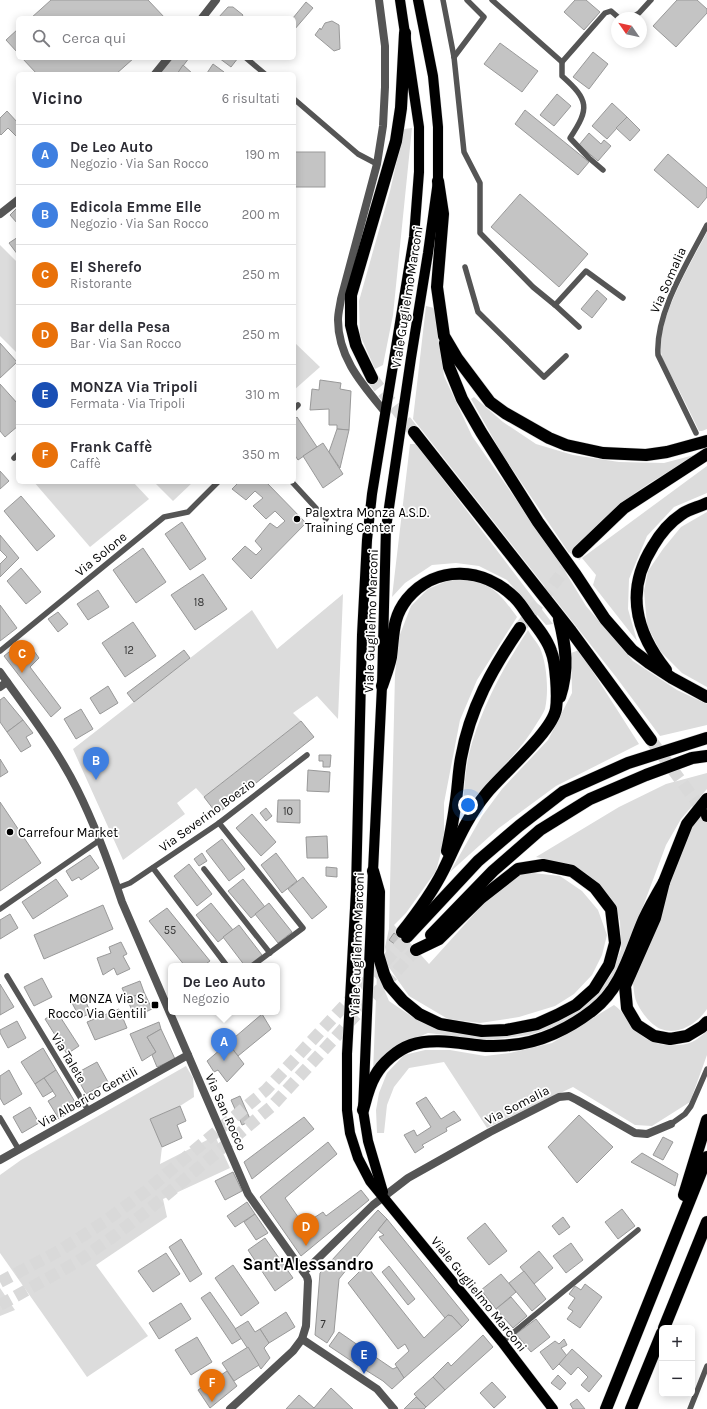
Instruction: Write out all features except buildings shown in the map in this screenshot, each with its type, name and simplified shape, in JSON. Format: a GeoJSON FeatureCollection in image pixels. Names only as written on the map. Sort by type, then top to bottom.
{"type":"FeatureCollection","features":[{"type":"Feature","properties":{"kind":"highway"},"geometry":{"type":"LineString","coordinates":[[372,378],[356,345],[351,325],[351,295],[396,141],[401,108],[406,33]]}},
{"type":"Feature","properties":{"kind":"highway"},"geometry":{"type":"LineString","coordinates":[[438,181],[443,214],[437,287],[449,367],[462,399],[538,522],[605,619],[632,650],[649,663],[672,678],[707,696]]}},
{"type":"Feature","properties":{"kind":"highway"},"geometry":{"type":"LineString","coordinates":[[444,336],[457,358],[490,402],[527,426],[566,445],[603,453],[646,455],[667,452],[707,441]]}},
{"type":"Feature","properties":{"kind":"highway"},"geometry":{"type":"LineString","coordinates":[[414,432],[571,631],[650,740]]}},
{"type":"Feature","properties":{"kind":"highway"},"geometry":{"type":"LineString","coordinates":[[578,552],[624,508],[707,454]]}},
{"type":"Feature","properties":{"kind":"highway"},"geometry":{"type":"LineString","coordinates":[[672,678],[656,658],[647,643],[637,613],[637,584],[645,558],[661,534],[682,514],[707,503]]}},
{"type":"Feature","properties":{"kind":"highway"},"geometry":{"type":"LineString","coordinates":[[382,686],[390,659],[394,625],[407,600],[415,591],[433,579],[447,574],[468,574],[482,577],[506,591],[515,599],[538,627],[551,651],[555,666],[556,710]]}},
{"type":"Feature","properties":{"kind":"highway"},"geometry":{"type":"LineString","coordinates":[[557,614],[565,643],[566,666],[565,679],[556,710],[551,721],[545,730],[486,794],[478,805],[462,830],[442,872],[404,935],[478,861],[519,826],[563,792],[628,763],[707,738]]}},
{"type":"Feature","properties":{"kind":"highway"},"geometry":{"type":"LineString","coordinates":[[442,872],[456,805],[461,758],[472,717],[498,660],[520,628]]}},
{"type":"Feature","properties":{"kind":"highway"},"geometry":{"type":"LineString","coordinates":[[373,871],[379,892],[378,954],[389,985],[403,1001],[419,1014],[440,1024],[482,1031],[506,1030],[537,1024],[576,1005],[594,989],[609,965],[616,943],[611,909],[595,888],[572,871],[543,865],[518,869],[481,898],[439,939],[416,950],[493,871],[540,830],[590,799],[646,774],[692,758],[707,756]]}},
{"type":"Feature","properties":{"kind":"highway"},"geometry":{"type":"LineString","coordinates":[[364,1110],[368,1092],[375,1076],[385,1063],[396,1053],[411,1045],[430,1042],[488,1046],[512,1045],[541,1039],[566,1028],[593,1010],[609,994],[622,973],[644,918],[664,882],[687,824],[707,799]]}},
{"type":"Feature","properties":{"kind":"highway"},"geometry":{"type":"LineString","coordinates":[[664,882],[655,918],[625,986],[627,1008],[637,1025],[654,1036],[670,1039],[687,1036],[702,1028],[707,1022]]}},
{"type":"Feature","properties":{"kind":"highway"},"geometry":{"type":"LineString","coordinates":[[664,1263],[707,1120]]}},
{"type":"Feature","properties":{"kind":"highway"},"geometry":{"type":"LineString","coordinates":[[606,1409],[707,1157]]}},
{"type":"Feature","properties":{"kind":"highway"},"geometry":{"type":"LineString","coordinates":[[665,1325],[707,1222]]}},
{"type":"Feature","properties":{"kind":"highway"},"geometry":{"type":"LineString","coordinates":[[683,1281],[707,1231]]}},
{"type":"Feature","properties":{"kind":"highway"},"geometry":{"type":"LineString","coordinates":[[631,1409],[659,1340]]}},
{"type":"Feature","properties":{"kind":"main road","name":"Viale Guglielmo Marconi"},"geometry":{"type":"LineString","coordinates":[[400,0],[419,127],[419,172],[414,237],[372,494],[367,548],[362,635],[356,890],[347,1054],[347,1103],[350,1134],[358,1158],[370,1181],[384,1196],[502,1342],[553,1409]]}},
{"type":"Feature","properties":{"kind":"main road","name":"Viale Guglielmo Marconi"},"geometry":{"type":"LineString","coordinates":[[384,1196],[368,1141],[364,1110],[382,686],[386,528],[438,181],[438,127],[433,76],[418,0]]}},
{"type":"Feature","properties":{"kind":"street"},"geometry":{"type":"LineString","coordinates":[[204,16],[216,0]]}},
{"type":"Feature","properties":{"kind":"street"},"geometry":{"type":"LineString","coordinates":[[379,0],[385,46],[386,87],[383,126],[377,164],[341,299],[338,320],[340,343],[349,364],[360,382],[385,412]]}},
{"type":"Feature","properties":{"kind":"street"},"geometry":{"type":"LineString","coordinates":[[157,72],[166,60]]}},
{"type":"Feature","properties":{"kind":"street"},"geometry":{"type":"LineString","coordinates":[[0,214],[16,202]]}},
{"type":"Feature","properties":{"kind":"street","name":"Via San Rocco"},"geometry":{"type":"LineString","coordinates":[[0,672],[4,685],[62,763],[77,789],[100,840],[122,902],[168,1009]]}},
{"type":"Feature","properties":{"kind":"street","name":"Via San Rocco"},"geometry":{"type":"LineString","coordinates":[[171,1015],[248,1194],[304,1272]]}},
{"type":"Feature","properties":{"kind":"street","name":"Via Alberico Gentili"},"geometry":{"type":"LineString","coordinates":[[0,1160],[188,1055]]}},
{"type":"Feature","properties":{"kind":"street","name":"Via Somalia"},"geometry":{"type":"LineString","coordinates":[[304,1272],[365,1213],[408,1178],[490,1132],[560,1097],[569,1096],[635,1133],[647,1134],[671,1124]]}},
{"type":"Feature","properties":{"kind":"street"},"geometry":{"type":"LineString","coordinates":[[230,1409],[292,1351],[302,1339],[306,1326],[308,1281],[304,1272]]}},
{"type":"Feature","properties":{"kind":"street"},"geometry":{"type":"LineString","coordinates":[[302,1339],[377,1389],[394,1409]]}},
{"type":"Feature","properties":{"kind":"lane"},"geometry":{"type":"LineString","coordinates":[[443,0],[454,57],[464,152],[480,183],[480,233],[533,287],[579,327]]}},
{"type":"Feature","properties":{"kind":"lane"},"geometry":{"type":"LineString","coordinates":[[454,57],[484,17],[467,0]]}},
{"type":"Feature","properties":{"kind":"lane"},"geometry":{"type":"LineString","coordinates":[[492,0],[562,62]]}},
{"type":"Feature","properties":{"kind":"lane"},"geometry":{"type":"LineString","coordinates":[[640,12],[651,0]]}},
{"type":"Feature","properties":{"kind":"lane"},"geometry":{"type":"LineString","coordinates":[[603,170],[588,158],[570,138],[580,124],[585,110],[582,97],[562,76],[562,62],[605,13],[612,12]]}},
{"type":"Feature","properties":{"kind":"lane"},"geometry":{"type":"LineString","coordinates":[[248,60],[263,72]]}},
{"type":"Feature","properties":{"kind":"lane"},"geometry":{"type":"LineString","coordinates":[[296,101],[358,154],[377,164]]}},
{"type":"Feature","properties":{"kind":"lane","name":"Via Somalia"},"geometry":{"type":"LineString","coordinates":[[696,434],[658,355],[657,342],[665,310],[707,225]]}},
{"type":"Feature","properties":{"kind":"lane"},"geometry":{"type":"LineString","coordinates":[[465,267],[478,312],[544,377],[566,356]]}},
{"type":"Feature","properties":{"kind":"lane"},"geometry":{"type":"LineString","coordinates":[[555,305],[586,270],[623,298]]}},
{"type":"Feature","properties":{"kind":"lane","name":"Via Solone"},"geometry":{"type":"LineString","coordinates":[[0,650],[164,517],[188,512],[216,484]]}},
{"type":"Feature","properties":{"kind":"lane"},"geometry":{"type":"LineString","coordinates":[[294,484],[326,519]]}},
{"type":"Feature","properties":{"kind":"lane","name":"Via Severino Boezio"},"geometry":{"type":"LineString","coordinates":[[117,888],[130,883],[219,823],[307,755]]}},
{"type":"Feature","properties":{"kind":"lane"},"geometry":{"type":"LineString","coordinates":[[219,823],[303,928],[256,963]]}},
{"type":"Feature","properties":{"kind":"lane"},"geometry":{"type":"LineString","coordinates":[[0,909],[100,840]]}},
{"type":"Feature","properties":{"kind":"lane"},"geometry":{"type":"LineString","coordinates":[[152,868],[225,963]]}},
{"type":"Feature","properties":{"kind":"lane"},"geometry":{"type":"LineString","coordinates":[[204,870],[270,953]]}},
{"type":"Feature","properties":{"kind":"lane","name":"Via Talete"},"geometry":{"type":"LineString","coordinates":[[7,976],[88,1110]]}},
{"type":"Feature","properties":{"kind":"lane","name":"Via Somalia"},"geometry":{"type":"LineString","coordinates":[[671,1124],[685,1114],[691,1106],[707,1069]]}},
{"type":"Feature","properties":{"kind":"lane"},"geometry":{"type":"LineString","coordinates":[[0,1118],[19,1150]]}},
{"type":"Feature","properties":{"kind":"lane"},"geometry":{"type":"LineString","coordinates":[[502,1342],[638,1230]]}},
{"type":"Feature","properties":{"kind":"lane"},"geometry":{"type":"LineString","coordinates":[[690,1409],[707,1366]]}},
{"type":"Feature","properties":{"kind":"shaded area"},"geometry":{"type":"Polygon","coordinates":[[[412,128],[393,315],[383,365],[375,369],[360,335],[359,301],[390,191],[404,129],[412,128]]]}},
{"type":"Feature","properties":{"kind":"shaded area"},"geometry":{"type":"Polygon","coordinates":[[[707,232],[707,429],[699,431],[663,360],[661,344],[663,328],[668,311],[707,232]]]}},
{"type":"Feature","properties":{"kind":"shaded area"},"geometry":{"type":"Polygon","coordinates":[[[0,245],[16,261],[16,352],[0,336],[0,245]]]}},
{"type":"Feature","properties":{"kind":"shaded area"},"geometry":{"type":"Polygon","coordinates":[[[426,306],[434,308],[444,376],[472,436],[558,560],[586,606],[633,661],[677,690],[707,704],[707,725],[660,736],[616,677],[413,419],[426,306]]]}},
{"type":"Feature","properties":{"kind":"shaded area"},"geometry":{"type":"Polygon","coordinates":[[[296,344],[320,367],[296,388],[296,344]]]}},
{"type":"Feature","properties":{"kind":"shaded area"},"geometry":{"type":"Polygon","coordinates":[[[474,397],[503,422],[536,444],[573,455],[619,462],[664,463],[698,454],[635,493],[609,515],[569,553],[502,454],[471,399],[474,397]]]}},
{"type":"Feature","properties":{"kind":"shaded area"},"geometry":{"type":"Polygon","coordinates":[[[410,444],[416,444],[553,624],[546,625],[507,580],[479,566],[456,563],[432,565],[405,583],[392,597],[410,444]]]}},
{"type":"Feature","properties":{"kind":"shaded area"},"geometry":{"type":"Polygon","coordinates":[[[707,466],[707,493],[674,507],[647,536],[629,579],[628,609],[637,641],[593,585],[596,575],[582,558],[707,466]]]}},
{"type":"Feature","properties":{"kind":"shaded area"},"geometry":{"type":"Polygon","coordinates":[[[36,484],[135,484],[149,499],[90,547],[36,484]]]}},
{"type":"Feature","properties":{"kind":"shaded area"},"geometry":{"type":"Polygon","coordinates":[[[156,484],[191,484],[173,501],[156,484]]]}},
{"type":"Feature","properties":{"kind":"shaded area"},"geometry":{"type":"Polygon","coordinates":[[[707,512],[707,687],[682,673],[660,651],[647,625],[644,591],[648,571],[663,549],[681,527],[707,512]]]}},
{"type":"Feature","properties":{"kind":"shaded area"},"geometry":{"type":"Polygon","coordinates":[[[472,577],[493,589],[517,617],[477,680],[460,720],[444,803],[444,841],[436,871],[406,913],[394,925],[429,964],[503,882],[524,872],[560,876],[582,891],[598,910],[607,935],[602,955],[592,975],[574,994],[555,1006],[519,1017],[480,1023],[448,1019],[409,996],[388,966],[385,947],[389,929],[395,674],[399,637],[411,606],[428,589],[447,581],[472,577]]]}},
{"type":"Feature","properties":{"kind":"shaded area"},"geometry":{"type":"Polygon","coordinates":[[[343,594],[338,719],[317,696],[293,713],[301,721],[204,797],[196,788],[177,803],[185,814],[123,860],[73,749],[252,610],[277,649],[343,594]]]}},
{"type":"Feature","properties":{"kind":"shaded area"},"geometry":{"type":"Polygon","coordinates":[[[528,630],[540,648],[546,670],[547,686],[545,709],[530,734],[513,756],[466,808],[463,809],[469,754],[479,721],[501,674],[528,630]]]}},
{"type":"Feature","properties":{"kind":"shaded area"},"geometry":{"type":"Polygon","coordinates":[[[579,650],[639,744],[556,786],[499,828],[450,872],[482,816],[502,789],[548,740],[572,693],[571,653],[579,650]]]}},
{"type":"Feature","properties":{"kind":"shaded area"},"geometry":{"type":"Polygon","coordinates":[[[707,773],[707,789],[681,819],[666,845],[623,960],[610,985],[593,1004],[563,1024],[529,1035],[489,1040],[428,1033],[397,1046],[373,1073],[377,972],[389,1001],[411,1016],[429,1025],[488,1035],[590,1000],[611,975],[621,949],[620,921],[611,898],[587,874],[562,863],[536,857],[619,807],[666,784],[707,773]]]}},
{"type":"Feature","properties":{"kind":"shaded area"},"geometry":{"type":"Polygon","coordinates":[[[700,814],[707,823],[707,1009],[698,1019],[687,1027],[674,1031],[667,1031],[654,1025],[642,1012],[634,994],[633,983],[684,839],[700,814]]]}},
{"type":"Feature","properties":{"kind":"shaded area"},"geometry":{"type":"Polygon","coordinates":[[[614,1005],[641,1035],[652,1042],[659,1044],[686,1044],[696,1040],[707,1031],[707,1055],[690,1102],[652,1126],[635,1125],[573,1087],[487,1128],[444,1062],[409,1068],[394,1087],[387,1105],[384,1133],[377,1133],[376,1110],[379,1093],[387,1073],[404,1055],[425,1050],[450,1050],[485,1056],[510,1053],[552,1043],[614,1005]]]}},
{"type":"Feature","properties":{"kind":"shaded area"},"geometry":{"type":"Polygon","coordinates":[[[186,1066],[193,1078],[194,1097],[180,1106],[150,1119],[162,1147],[160,1164],[215,1136],[230,1168],[163,1199],[167,1217],[96,1265],[148,1336],[87,1377],[0,1253],[0,1175],[21,1160],[186,1066]]]}},
{"type":"Feature","properties":{"kind":"shaded area"},"geometry":{"type":"Polygon","coordinates":[[[0,1288],[15,1310],[0,1316],[0,1288]]]}},
{"type":"Feature","properties":{"kind":"tunnel"},"geometry":{"type":"LineString","coordinates":[[372,378],[414,432]]}},
{"type":"Feature","properties":{"kind":"tunnel"},"geometry":{"type":"LineString","coordinates":[[520,628],[578,552]]}},
{"type":"Feature","properties":{"kind":"tunnel"},"geometry":{"type":"LineString","coordinates":[[651,740],[706,815]]}},
{"type":"Feature","properties":{"kind":"tunnel"},"geometry":{"type":"LineString","coordinates":[[0,1282],[59,1251],[104,1222],[146,1191],[266,1090],[407,938]]}},
{"type":"Feature","properties":{"kind":"tunnel"},"geometry":{"type":"LineString","coordinates":[[0,1305],[77,1262],[114,1236],[147,1211],[272,1106],[416,950]]}},
{"type":"Feature","properties":{"kind":"place","name":"Palextra Monza A.S.D. Training Center"},"geometry":{"type":"Point","coordinates":[297,519]}},
{"type":"Feature","properties":{"kind":"place","name":"El Sherefo"},"geometry":{"type":"Point","coordinates":[22,673]}},
{"type":"Feature","properties":{"kind":"place","name":"Edicola Emme Elle"},"geometry":{"type":"Point","coordinates":[96,780]}},
{"type":"Feature","properties":{"kind":"place","name":"Carrefour Market"},"geometry":{"type":"Point","coordinates":[10,832]}},
{"type":"Feature","properties":{"kind":"place","name":"MONZA Via S. Rocco Via Gentili"},"geometry":{"type":"Point","coordinates":[155,1005]}},
{"type":"Feature","properties":{"kind":"place","name":"De Leo Auto"},"geometry":{"type":"Point","coordinates":[224,1061]}},
{"type":"Feature","properties":{"kind":"place","name":"Bar della Pesa"},"geometry":{"type":"Point","coordinates":[306,1246]}},
{"type":"Feature","properties":{"kind":"place","name":"MONZA Via Tripoli"},"geometry":{"type":"Point","coordinates":[364,1374]}},
{"type":"Feature","properties":{"kind":"place","name":"Frank Caffè"},"geometry":{"type":"Point","coordinates":[212,1402]}},
{"type":"Feature","properties":{"kind":"district","name":"Sant'Alessandro"},"geometry":{"type":"Point","coordinates":[308,1264]}}]}
